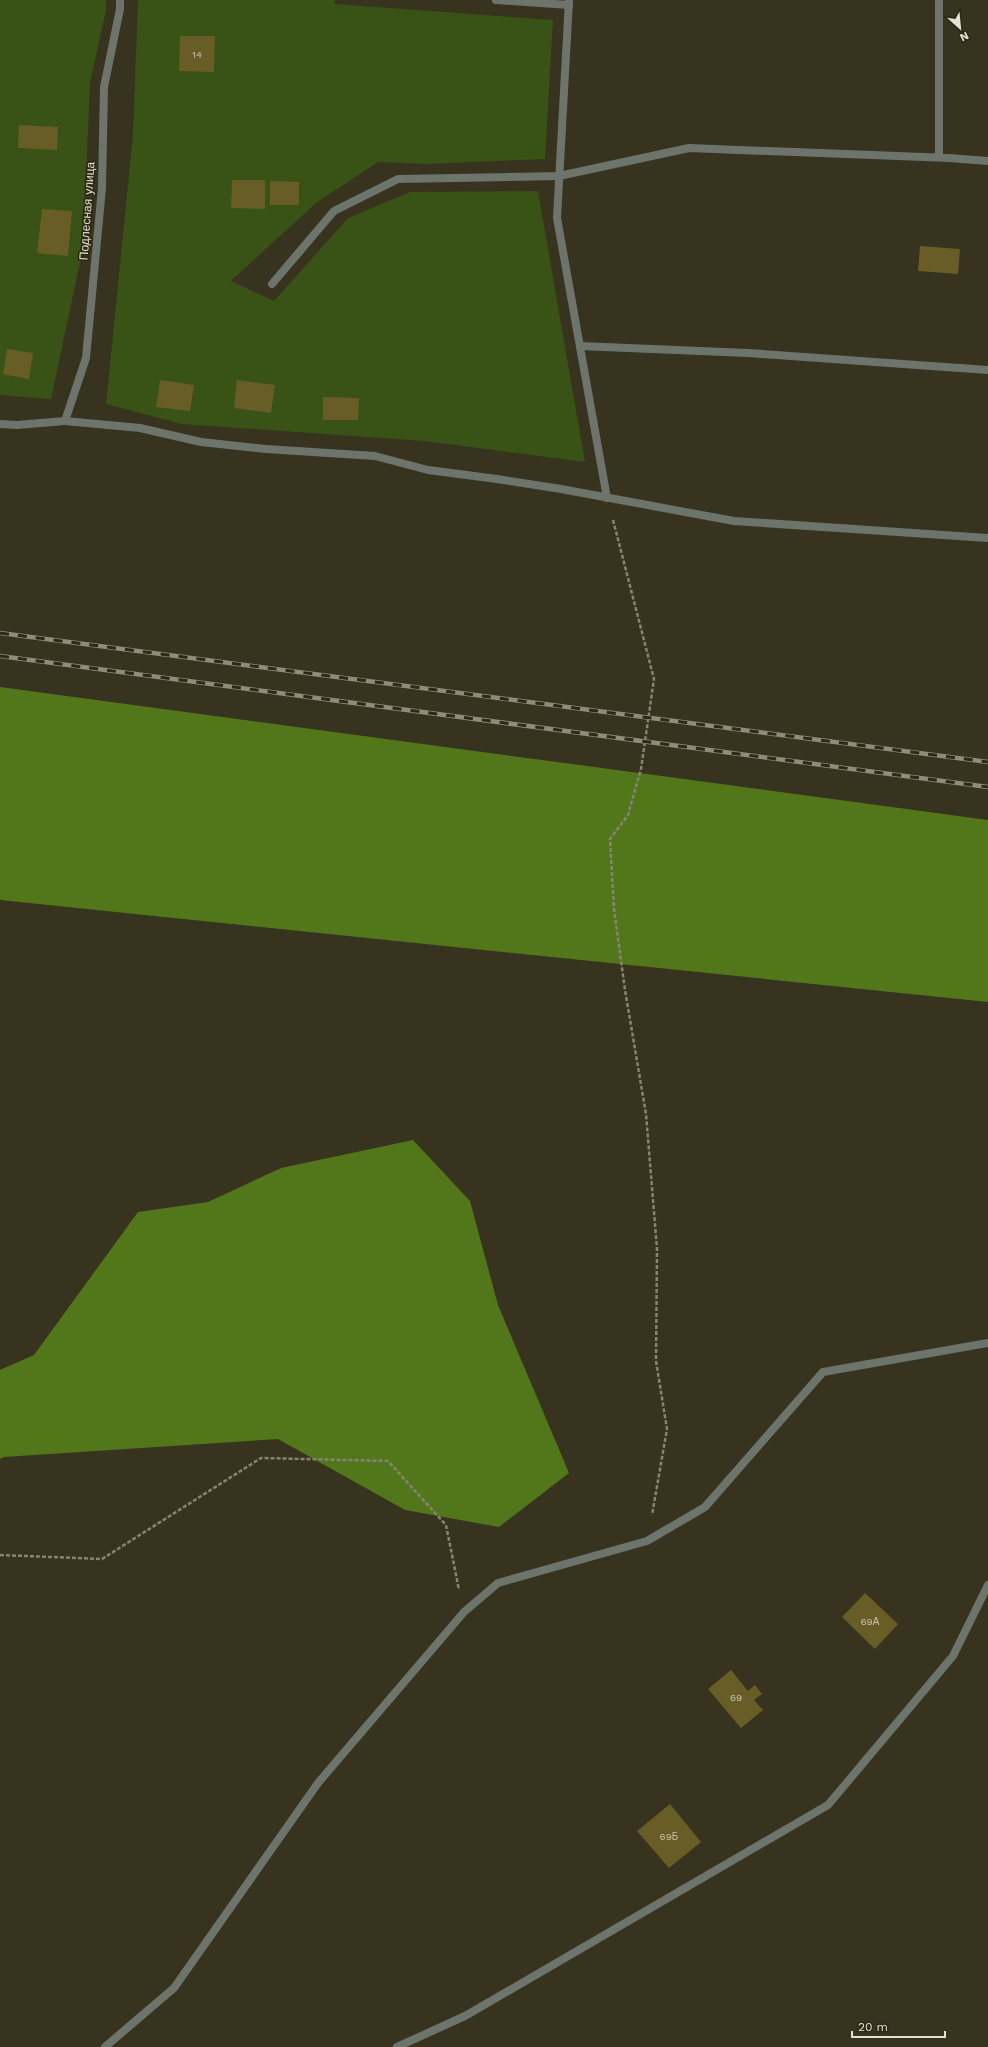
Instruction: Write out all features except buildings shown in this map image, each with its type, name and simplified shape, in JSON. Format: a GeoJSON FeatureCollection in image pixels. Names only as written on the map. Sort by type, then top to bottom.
{"type":"FeatureCollection","features":[{"type":"Feature","properties":{"kind":"street","name":"Подлесная улица"},"geometry":{"type":"LineString","coordinates":[[65,421],[86,358],[102,188],[104,87],[120,9],[120,0]]}},
{"type":"Feature","properties":{"kind":"street"},"geometry":{"type":"LineString","coordinates":[[496,0],[569,2],[557,218],[607,498]]}},
{"type":"Feature","properties":{"kind":"street"},"geometry":{"type":"LineString","coordinates":[[939,0],[939,158]]}},
{"type":"Feature","properties":{"kind":"street"},"geometry":{"type":"LineString","coordinates":[[272,284],[334,211],[398,179],[559,176],[689,148],[988,161]]}},
{"type":"Feature","properties":{"kind":"street"},"geometry":{"type":"LineString","coordinates":[[580,346],[748,353],[988,370]]}},
{"type":"Feature","properties":{"kind":"street"},"geometry":{"type":"LineString","coordinates":[[0,424],[17,425],[65,421],[140,428],[201,442],[259,448],[376,456],[428,470],[497,479],[734,521],[988,538]]}},
{"type":"Feature","properties":{"kind":"street"},"geometry":{"type":"LineString","coordinates":[[105,2047],[174,1988],[318,1784],[464,1612],[498,1583],[647,1541],[704,1506],[823,1372],[988,1343]]}},
{"type":"Feature","properties":{"kind":"street"},"geometry":{"type":"LineString","coordinates":[[397,2047],[464,2016],[828,1805],[953,1656],[988,1585]]}},
{"type":"Feature","properties":{"kind":"path"},"geometry":{"type":"LineString","coordinates":[[607,498],[654,679],[641,769],[628,815],[610,840],[614,909],[625,990],[646,1114],[656,1249],[656,1361],[668,1429],[647,1541]]}},
{"type":"Feature","properties":{"kind":"path"},"geometry":{"type":"LineString","coordinates":[[0,1555],[102,1559],[261,1458],[388,1461],[446,1525],[464,1612]]}},
{"type":"Feature","properties":{"kind":"green space"},"geometry":{"type":"Polygon","coordinates":[[[0,0],[106,0],[106,10],[90,83],[83,248],[51,399],[0,395],[0,0]]]}},
{"type":"Feature","properties":{"kind":"green space"},"geometry":{"type":"Polygon","coordinates":[[[138,0],[335,0],[334,4],[553,20],[545,159],[425,164],[378,162],[316,203],[231,281],[274,301],[348,218],[410,192],[538,191],[585,462],[425,441],[182,424],[106,404],[133,134],[138,0]]]}},
{"type":"Feature","properties":{"kind":"green space"},"geometry":{"type":"Polygon","coordinates":[[[0,687],[988,820],[988,1002],[0,900],[0,687]]]}},
{"type":"Feature","properties":{"kind":"green space"},"geometry":{"type":"Polygon","coordinates":[[[413,1140],[470,1201],[498,1305],[569,1473],[499,1527],[405,1510],[278,1439],[4,1457],[0,1459],[0,1370],[34,1355],[138,1212],[208,1202],[281,1168],[413,1140]]]}},
{"type":"Feature","properties":{"kind":"railway"},"geometry":{"type":"LineString","coordinates":[[0,633],[988,762]]}},
{"type":"Feature","properties":{"kind":"railway"},"geometry":{"type":"LineString","coordinates":[[0,656],[988,787]]}}]}
